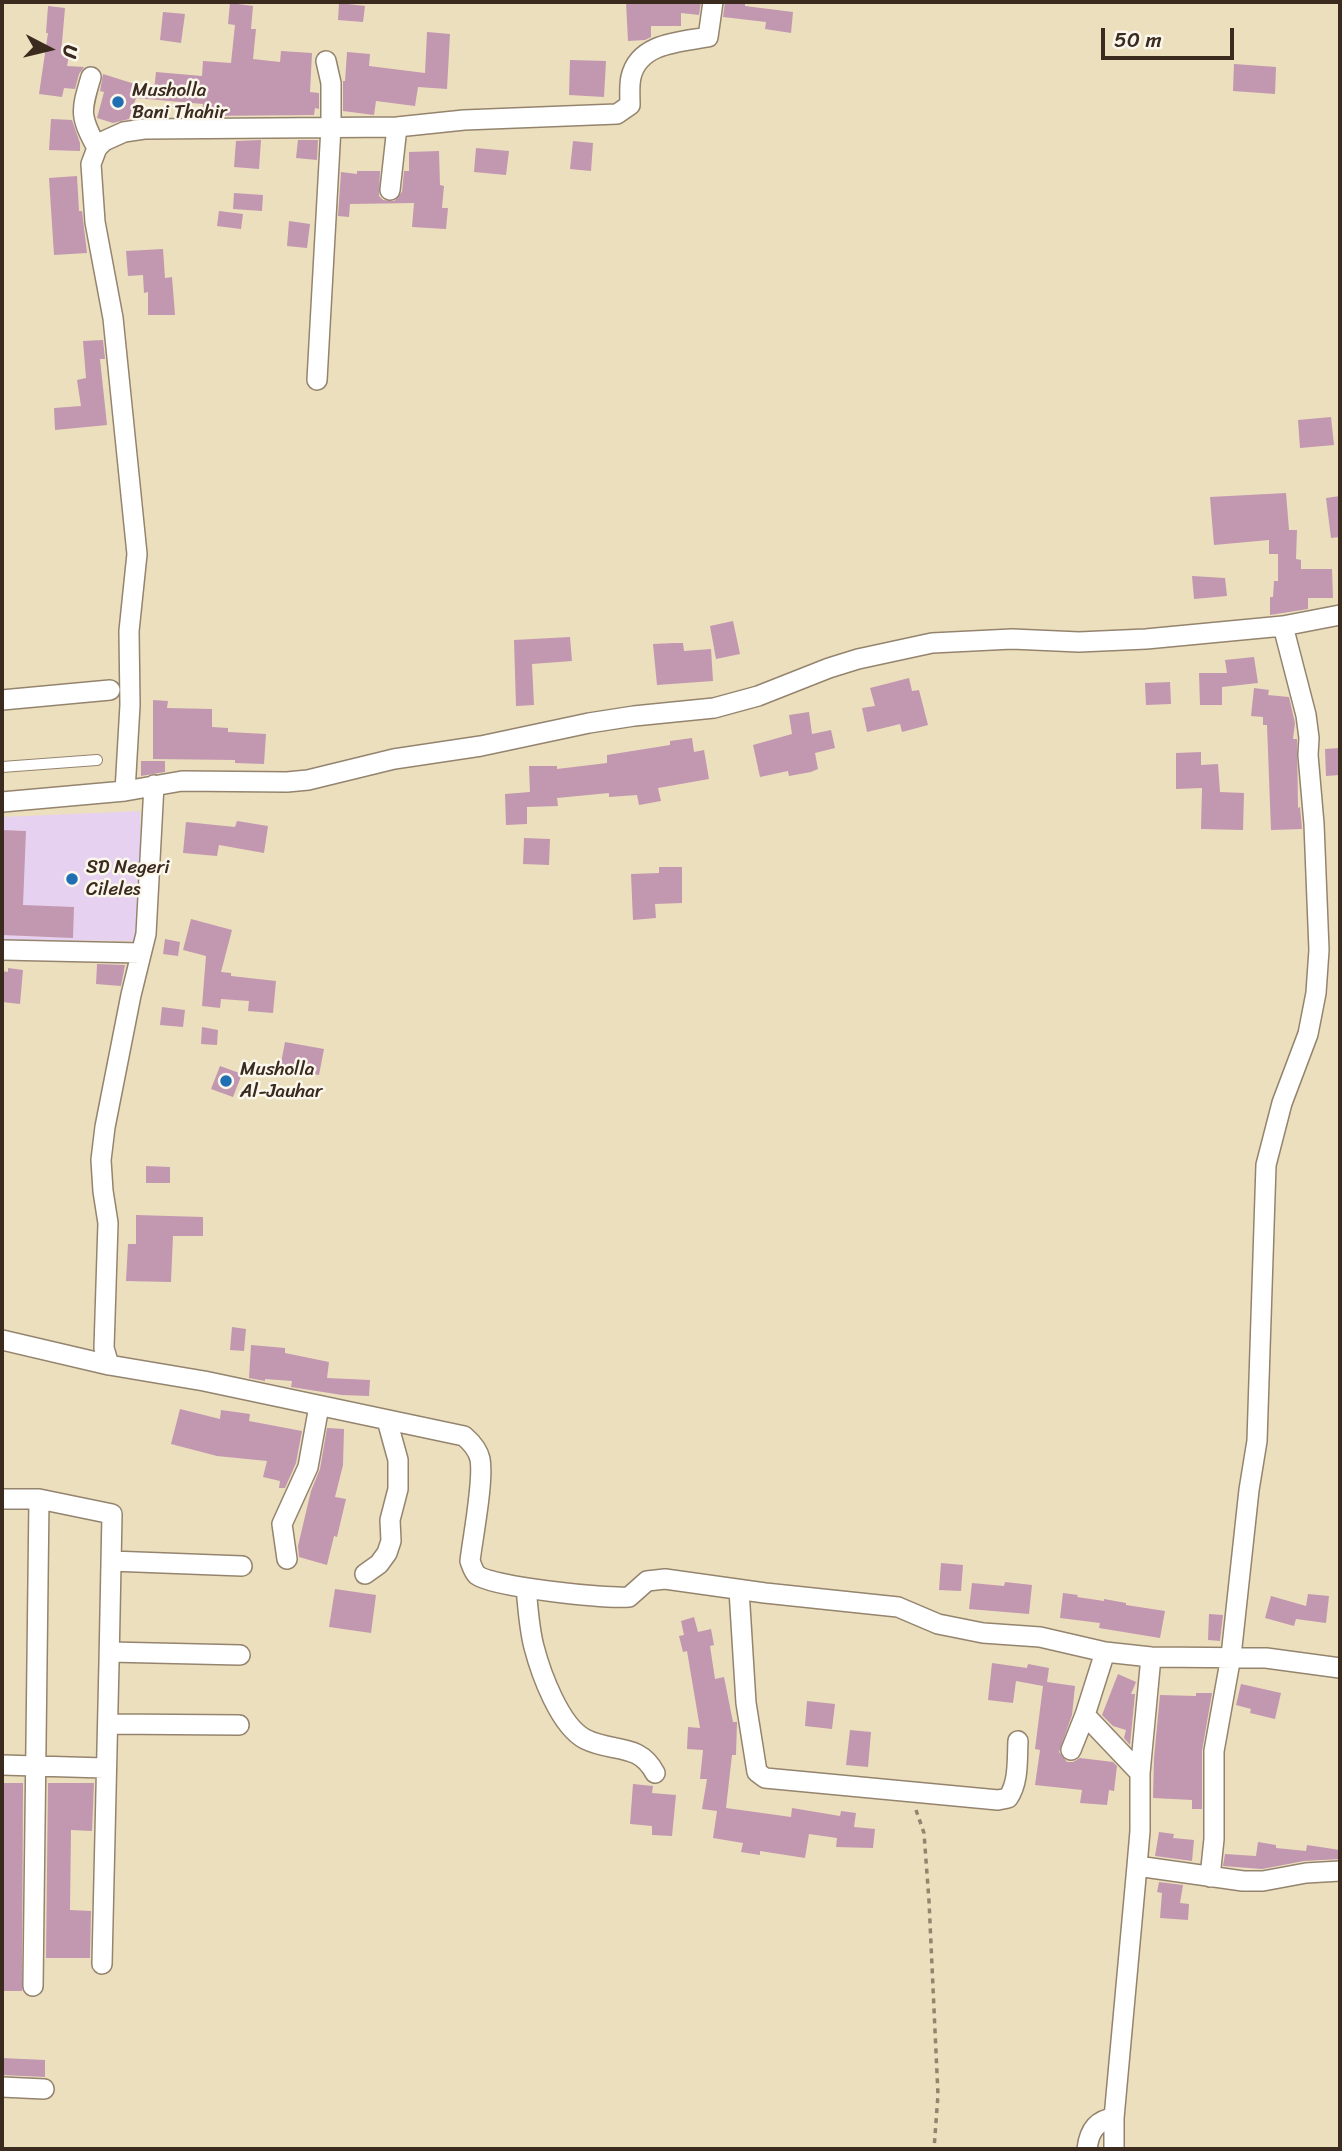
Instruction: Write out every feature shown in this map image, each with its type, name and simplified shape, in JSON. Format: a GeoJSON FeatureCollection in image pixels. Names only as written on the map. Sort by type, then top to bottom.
{"type":"FeatureCollection","features":[{"type":"Feature","properties":{"kind":"street"},"geometry":{"type":"LineString","coordinates":[[125,790],[130,705],[129,631],[137,554],[113,318],[95,222],[91,164],[97,148],[104,141],[124,132],[144,129],[397,127],[464,120],[617,114],[630,105],[630,78],[638,60],[650,50],[708,37],[713,2]]}},
{"type":"Feature","properties":{"kind":"street"},"geometry":{"type":"LineString","coordinates":[[317,380],[331,127],[331,83],[326,61]]}},
{"type":"Feature","properties":{"kind":"street"},"geometry":{"type":"LineString","coordinates":[[91,77],[82,114],[97,148]]}},
{"type":"Feature","properties":{"kind":"street"},"geometry":{"type":"LineString","coordinates":[[390,190],[397,127]]}},
{"type":"Feature","properties":{"kind":"street"},"geometry":{"type":"LineString","coordinates":[[2,802],[125,790],[182,781],[308,780],[394,760],[481,746],[589,723],[713,708],[758,696],[848,662],[932,642],[1146,639],[1283,626],[1340,615]]}},
{"type":"Feature","properties":{"kind":"street"},"geometry":{"type":"LineString","coordinates":[[1210,1877],[1214,1839],[1214,1751],[1231,1656],[1257,1441],[1266,1165],[1282,1104],[1308,1034],[1318,971],[1309,738],[1306,715],[1283,626]]}},
{"type":"Feature","properties":{"kind":"street"},"geometry":{"type":"LineString","coordinates":[[2,700],[110,690]]}},
{"type":"Feature","properties":{"kind":"street"},"geometry":{"type":"LineString","coordinates":[[109,1365],[104,1348],[108,1223],[101,1160],[107,1114],[146,934],[154,785]]}},
{"type":"Feature","properties":{"kind":"street"},"geometry":{"type":"LineString","coordinates":[[2,950],[141,953]]}},
{"type":"Feature","properties":{"kind":"street"},"geometry":{"type":"LineString","coordinates":[[2,1340],[109,1365],[204,1381],[464,1436],[480,1459],[470,1560],[479,1577],[526,1588],[629,1597],[648,1581],[665,1579],[739,1590],[898,1606],[938,1624],[983,1633],[1040,1637],[1105,1652],[1151,1657],[1266,1658],[1340,1668]]}},
{"type":"Feature","properties":{"kind":"street"},"geometry":{"type":"LineString","coordinates":[[287,1559],[282,1524],[308,1467],[319,1406]]}},
{"type":"Feature","properties":{"kind":"street"},"geometry":{"type":"LineString","coordinates":[[365,1574],[379,1564],[391,1541],[390,1520],[398,1489],[398,1460],[387,1420]]}},
{"type":"Feature","properties":{"kind":"street"},"geometry":{"type":"LineString","coordinates":[[2,1499],[39,1499],[112,1514],[109,1724],[104,1768],[102,1964]]}},
{"type":"Feature","properties":{"kind":"street"},"geometry":{"type":"LineString","coordinates":[[33,1986],[39,1499]]}},
{"type":"Feature","properties":{"kind":"street"},"geometry":{"type":"LineString","coordinates":[[111,1561],[242,1566]]}},
{"type":"Feature","properties":{"kind":"street"},"geometry":{"type":"LineString","coordinates":[[526,1588],[534,1647],[555,1703],[570,1728],[585,1739],[640,1754],[650,1763],[655,1773]]}},
{"type":"Feature","properties":{"kind":"street"},"geometry":{"type":"LineString","coordinates":[[739,1590],[746,1703],[757,1772],[765,1778],[975,1800],[1008,1798],[1017,1773],[1018,1741]]}},
{"type":"Feature","properties":{"kind":"street"},"geometry":{"type":"LineString","coordinates":[[110,1652],[240,1655]]}},
{"type":"Feature","properties":{"kind":"street"},"geometry":{"type":"LineString","coordinates":[[1071,1750],[1105,1652]]}},
{"type":"Feature","properties":{"kind":"street"},"geometry":{"type":"LineString","coordinates":[[1114,2149],[1114,2118],[1140,1830],[1140,1773],[1151,1657]]}},
{"type":"Feature","properties":{"kind":"street"},"geometry":{"type":"LineString","coordinates":[[1085,1715],[1140,1773]]}},
{"type":"Feature","properties":{"kind":"street"},"geometry":{"type":"LineString","coordinates":[[109,1724],[239,1725]]}},
{"type":"Feature","properties":{"kind":"street"},"geometry":{"type":"LineString","coordinates":[[2,1765],[104,1768]]}},
{"type":"Feature","properties":{"kind":"street"},"geometry":{"type":"LineString","coordinates":[[1137,1866],[1210,1877],[1263,1881],[1306,1873],[1340,1871]]}},
{"type":"Feature","properties":{"kind":"street"},"geometry":{"type":"LineString","coordinates":[[2,2087],[44,2089]]}},
{"type":"Feature","properties":{"kind":"street"},"geometry":{"type":"LineString","coordinates":[[1087,2149],[1088,2137],[1094,2128],[1103,2119],[1114,2118]]}},
{"type":"Feature","properties":{"kind":"lane"},"geometry":{"type":"LineString","coordinates":[[2,767],[97,760]]}},
{"type":"Feature","properties":{"kind":"path"},"geometry":{"type":"LineString","coordinates":[[902,1793],[916,1811],[924,1833],[939,2095],[934,2149]]}},
{"type":"Feature","properties":{"kind":"shaded area","name":"SD Negeri Cileles"},"geometry":{"type":"Polygon","coordinates":[[[140,811],[143,941],[2,940],[2,817],[140,811]]]}},
{"type":"Feature","properties":{"kind":"building"},"geometry":{"type":"Polygon","coordinates":[[[626,2],[701,2],[699,15],[681,13],[681,26],[651,26],[651,37],[628,41],[626,2]]]}},
{"type":"Feature","properties":{"kind":"building"},"geometry":{"type":"Polygon","coordinates":[[[725,2],[745,2],[745,6],[793,12],[791,33],[765,29],[766,22],[723,17],[725,2]]]}},
{"type":"Feature","properties":{"kind":"building"},"geometry":{"type":"Polygon","coordinates":[[[230,3],[253,6],[251,29],[256,29],[253,59],[280,62],[281,51],[312,53],[310,92],[319,93],[319,109],[315,108],[314,115],[202,116],[203,104],[136,98],[129,119],[113,123],[97,118],[104,92],[100,91],[103,74],[154,90],[156,72],[202,76],[203,61],[231,63],[235,25],[228,24],[230,3]]]}},
{"type":"Feature","properties":{"kind":"building"},"geometry":{"type":"Polygon","coordinates":[[[339,3],[365,6],[363,22],[338,20],[339,3]]]}},
{"type":"Feature","properties":{"kind":"building"},"geometry":{"type":"Polygon","coordinates":[[[48,6],[65,8],[61,54],[69,55],[67,66],[84,67],[75,89],[64,88],[62,97],[39,94],[48,33],[48,6]]]}},
{"type":"Feature","properties":{"kind":"building"},"geometry":{"type":"Polygon","coordinates":[[[163,12],[185,14],[181,43],[160,40],[163,12]]]}},
{"type":"Feature","properties":{"kind":"building"},"geometry":{"type":"Polygon","coordinates":[[[427,32],[450,34],[447,89],[418,87],[415,106],[376,101],[374,115],[343,111],[347,52],[370,54],[369,66],[425,73],[427,32]]]}},
{"type":"Feature","properties":{"kind":"building"},"geometry":{"type":"Polygon","coordinates":[[[570,60],[606,61],[604,97],[569,95],[570,60]]]}},
{"type":"Feature","properties":{"kind":"building"},"geometry":{"type":"Polygon","coordinates":[[[1234,64],[1276,67],[1275,94],[1233,91],[1234,64]]]}},
{"type":"Feature","properties":{"kind":"building"},"geometry":{"type":"Polygon","coordinates":[[[51,119],[72,120],[80,151],[49,150],[51,119]]]}},
{"type":"Feature","properties":{"kind":"building"},"geometry":{"type":"Polygon","coordinates":[[[261,140],[259,169],[234,167],[236,141],[261,140]]]}},
{"type":"Feature","properties":{"kind":"building"},"geometry":{"type":"Polygon","coordinates":[[[298,140],[318,140],[317,160],[296,158],[298,140]]]}},
{"type":"Feature","properties":{"kind":"building"},"geometry":{"type":"Polygon","coordinates":[[[573,141],[593,143],[591,171],[570,169],[573,141]]]}},
{"type":"Feature","properties":{"kind":"building"},"geometry":{"type":"Polygon","coordinates":[[[476,148],[509,151],[506,175],[474,172],[476,148]]]}},
{"type":"Feature","properties":{"kind":"building"},"geometry":{"type":"Polygon","coordinates":[[[439,151],[440,185],[444,186],[442,208],[448,208],[446,229],[412,227],[414,203],[350,204],[349,217],[338,216],[341,172],[357,174],[357,171],[380,171],[379,196],[383,200],[394,201],[402,192],[404,171],[409,171],[409,152],[439,151]]]}},
{"type":"Feature","properties":{"kind":"building"},"geometry":{"type":"Polygon","coordinates":[[[77,176],[79,211],[82,211],[87,253],[54,255],[49,178],[77,176]]]}},
{"type":"Feature","properties":{"kind":"building"},"geometry":{"type":"Polygon","coordinates":[[[234,193],[263,195],[262,211],[233,209],[234,193]]]}},
{"type":"Feature","properties":{"kind":"building"},"geometry":{"type":"Polygon","coordinates":[[[219,211],[243,214],[241,229],[217,226],[219,211]]]}},
{"type":"Feature","properties":{"kind":"building"},"geometry":{"type":"Polygon","coordinates":[[[289,221],[310,224],[307,248],[287,246],[289,221]]]}},
{"type":"Feature","properties":{"kind":"building"},"geometry":{"type":"Polygon","coordinates":[[[163,249],[165,278],[172,277],[175,315],[148,315],[148,292],[144,293],[143,275],[128,276],[126,251],[163,249]]]}},
{"type":"Feature","properties":{"kind":"building"},"geometry":{"type":"Polygon","coordinates":[[[103,340],[105,359],[100,359],[107,425],[55,430],[54,408],[81,406],[77,380],[86,378],[83,341],[103,340]]]}},
{"type":"Feature","properties":{"kind":"building"},"geometry":{"type":"Polygon","coordinates":[[[1331,417],[1334,445],[1300,448],[1298,420],[1331,417]]]}},
{"type":"Feature","properties":{"kind":"building"},"geometry":{"type":"Polygon","coordinates":[[[1286,493],[1289,530],[1297,530],[1296,559],[1301,560],[1301,569],[1332,569],[1333,598],[1308,598],[1308,609],[1270,615],[1270,597],[1273,597],[1274,581],[1278,581],[1278,554],[1269,554],[1269,540],[1214,545],[1210,497],[1286,493]]]}},
{"type":"Feature","properties":{"kind":"building"},"geometry":{"type":"Polygon","coordinates":[[[1340,496],[1340,537],[1331,538],[1326,498],[1340,496]]]}},
{"type":"Feature","properties":{"kind":"building"},"geometry":{"type":"Polygon","coordinates":[[[1192,576],[1225,578],[1227,596],[1194,599],[1192,576]]]}},
{"type":"Feature","properties":{"kind":"building"},"geometry":{"type":"Polygon","coordinates":[[[733,621],[740,654],[716,659],[710,626],[733,621]]]}},
{"type":"Feature","properties":{"kind":"building"},"geometry":{"type":"Polygon","coordinates":[[[570,637],[572,661],[532,664],[534,705],[516,706],[514,640],[570,637]]]}},
{"type":"Feature","properties":{"kind":"building"},"geometry":{"type":"Polygon","coordinates":[[[683,643],[684,651],[711,649],[713,681],[657,685],[653,644],[683,643]]]}},
{"type":"Feature","properties":{"kind":"building"},"geometry":{"type":"Polygon","coordinates":[[[1254,657],[1258,683],[1222,687],[1222,705],[1200,705],[1199,673],[1227,673],[1225,660],[1254,657]]]}},
{"type":"Feature","properties":{"kind":"building"},"geometry":{"type":"Polygon","coordinates":[[[909,678],[912,691],[919,690],[928,725],[902,732],[900,724],[867,732],[862,708],[875,706],[870,688],[909,678]]]}},
{"type":"Feature","properties":{"kind":"building"},"geometry":{"type":"Polygon","coordinates":[[[1170,682],[1171,704],[1146,705],[1145,683],[1170,682]]]}},
{"type":"Feature","properties":{"kind":"building"},"geometry":{"type":"Polygon","coordinates":[[[1254,688],[1269,690],[1268,695],[1289,697],[1295,723],[1293,739],[1297,739],[1298,808],[1300,807],[1302,829],[1271,830],[1267,725],[1263,725],[1263,717],[1251,716],[1254,688]]]}},
{"type":"Feature","properties":{"kind":"building"},"geometry":{"type":"Polygon","coordinates":[[[153,700],[168,701],[167,708],[212,709],[212,727],[228,728],[228,732],[266,734],[264,764],[235,763],[235,760],[153,759],[153,700]]]}},
{"type":"Feature","properties":{"kind":"building"},"geometry":{"type":"Polygon","coordinates":[[[809,712],[812,734],[831,730],[835,748],[815,753],[818,769],[811,772],[789,776],[788,771],[760,777],[753,745],[792,734],[789,715],[809,712]]]}},
{"type":"Feature","properties":{"kind":"building"},"geometry":{"type":"Polygon","coordinates":[[[692,738],[694,752],[704,750],[709,779],[658,788],[661,801],[639,805],[637,795],[609,797],[609,793],[557,798],[558,806],[527,807],[527,824],[506,825],[505,794],[530,792],[529,766],[557,766],[557,769],[607,763],[607,755],[670,745],[670,741],[692,738]]]}},
{"type":"Feature","properties":{"kind":"building"},"geometry":{"type":"Polygon","coordinates":[[[1340,748],[1340,775],[1326,776],[1325,749],[1340,748]]]}},
{"type":"Feature","properties":{"kind":"building"},"geometry":{"type":"Polygon","coordinates":[[[1201,752],[1201,765],[1218,764],[1220,792],[1244,793],[1243,830],[1201,829],[1202,788],[1176,789],[1176,753],[1201,752]]]}},
{"type":"Feature","properties":{"kind":"building"},"geometry":{"type":"Polygon","coordinates":[[[141,761],[165,761],[165,772],[141,776],[141,761]]]}},
{"type":"Feature","properties":{"kind":"building"},"geometry":{"type":"Polygon","coordinates":[[[237,821],[268,826],[264,853],[219,845],[217,856],[183,853],[186,822],[235,827],[237,821]]]}},
{"type":"Feature","properties":{"kind":"building"},"geometry":{"type":"Polygon","coordinates":[[[2,830],[26,831],[23,905],[74,907],[73,938],[2,935],[2,830]]]}},
{"type":"Feature","properties":{"kind":"building"},"geometry":{"type":"Polygon","coordinates":[[[524,838],[550,839],[549,865],[523,864],[524,838]]]}},
{"type":"Feature","properties":{"kind":"building"},"geometry":{"type":"Polygon","coordinates":[[[659,867],[682,867],[682,903],[655,904],[656,918],[633,920],[631,874],[659,873],[659,867]]]}},
{"type":"Feature","properties":{"kind":"building"},"geometry":{"type":"Polygon","coordinates":[[[191,919],[232,930],[221,972],[231,973],[231,976],[276,981],[273,1013],[248,1011],[249,1001],[221,999],[220,1008],[202,1006],[206,956],[183,950],[191,919]]]}},
{"type":"Feature","properties":{"kind":"building"},"geometry":{"type":"Polygon","coordinates":[[[165,939],[180,942],[178,956],[163,954],[165,939]]]}},
{"type":"Feature","properties":{"kind":"building"},"geometry":{"type":"Polygon","coordinates":[[[97,964],[125,965],[121,986],[96,984],[97,964]]]}},
{"type":"Feature","properties":{"kind":"building"},"geometry":{"type":"Polygon","coordinates":[[[8,968],[23,970],[20,1004],[2,1002],[2,971],[8,972],[8,968]]]}},
{"type":"Feature","properties":{"kind":"building"},"geometry":{"type":"Polygon","coordinates":[[[162,1007],[185,1010],[183,1027],[160,1025],[162,1007]]]}},
{"type":"Feature","properties":{"kind":"building"},"geometry":{"type":"Polygon","coordinates":[[[202,1027],[218,1030],[217,1045],[201,1044],[202,1027]]]}},
{"type":"Feature","properties":{"kind":"building"},"geometry":{"type":"Polygon","coordinates":[[[285,1042],[324,1049],[319,1075],[280,1068],[285,1042]]]}},
{"type":"Feature","properties":{"kind":"building","name":"Musholla Al-Jauhar"},"geometry":{"type":"Polygon","coordinates":[[[220,1066],[242,1074],[233,1097],[211,1089],[220,1066]]]}},
{"type":"Feature","properties":{"kind":"building"},"geometry":{"type":"Polygon","coordinates":[[[146,1166],[170,1167],[170,1183],[146,1183],[146,1166]]]}},
{"type":"Feature","properties":{"kind":"building"},"geometry":{"type":"Polygon","coordinates":[[[136,1215],[203,1217],[203,1236],[173,1236],[171,1282],[126,1281],[128,1244],[136,1244],[136,1215]]]}},
{"type":"Feature","properties":{"kind":"building"},"geometry":{"type":"Polygon","coordinates":[[[232,1327],[246,1329],[244,1351],[230,1350],[232,1327]]]}},
{"type":"Feature","properties":{"kind":"building"},"geometry":{"type":"Polygon","coordinates":[[[251,1345],[285,1348],[285,1353],[329,1362],[327,1378],[370,1380],[369,1396],[342,1395],[291,1387],[292,1381],[249,1378],[251,1345]]]}},
{"type":"Feature","properties":{"kind":"building"},"geometry":{"type":"Polygon","coordinates":[[[180,1409],[220,1419],[221,1410],[250,1414],[249,1421],[302,1431],[296,1463],[285,1488],[279,1488],[280,1481],[263,1477],[267,1461],[217,1456],[171,1444],[180,1409]]]}},
{"type":"Feature","properties":{"kind":"building"},"geometry":{"type":"Polygon","coordinates":[[[327,1428],[344,1429],[343,1465],[335,1497],[346,1499],[327,1565],[299,1557],[298,1546],[311,1491],[320,1469],[327,1428]]]}},
{"type":"Feature","properties":{"kind":"building"},"geometry":{"type":"Polygon","coordinates":[[[941,1563],[963,1565],[961,1591],[939,1590],[941,1563]]]}},
{"type":"Feature","properties":{"kind":"building"},"geometry":{"type":"Polygon","coordinates":[[[1005,1582],[1032,1585],[1029,1614],[969,1609],[972,1583],[1004,1586],[1005,1582]]]}},
{"type":"Feature","properties":{"kind":"building"},"geometry":{"type":"Polygon","coordinates":[[[335,1589],[376,1595],[371,1633],[329,1627],[335,1589]]]}},
{"type":"Feature","properties":{"kind":"building"},"geometry":{"type":"Polygon","coordinates":[[[1063,1593],[1165,1611],[1160,1638],[1099,1628],[1100,1623],[1060,1618],[1063,1593]]]}},
{"type":"Feature","properties":{"kind":"building"},"geometry":{"type":"Polygon","coordinates":[[[1308,1594],[1329,1596],[1326,1623],[1296,1619],[1294,1626],[1265,1618],[1271,1596],[1306,1606],[1308,1594]]]}},
{"type":"Feature","properties":{"kind":"building"},"geometry":{"type":"Polygon","coordinates":[[[1209,1614],[1223,1615],[1220,1641],[1208,1640],[1209,1614]]]}},
{"type":"Feature","properties":{"kind":"building"},"geometry":{"type":"Polygon","coordinates":[[[694,1617],[698,1632],[711,1629],[714,1645],[710,1646],[715,1679],[724,1677],[733,1722],[737,1722],[736,1755],[732,1755],[726,1808],[791,1817],[792,1808],[840,1816],[841,1811],[856,1813],[854,1827],[875,1829],[873,1848],[836,1847],[837,1838],[809,1834],[805,1858],[760,1851],[760,1855],[741,1852],[743,1843],[713,1838],[717,1811],[702,1809],[707,1779],[700,1779],[703,1750],[687,1749],[688,1727],[700,1728],[687,1651],[683,1652],[679,1636],[684,1635],[681,1621],[694,1617]]]}},
{"type":"Feature","properties":{"kind":"building"},"geometry":{"type":"Polygon","coordinates":[[[992,1663],[1027,1668],[1028,1664],[1049,1668],[1047,1682],[1075,1686],[1072,1715],[1059,1752],[1067,1762],[1080,1758],[1113,1762],[1117,1766],[1114,1791],[1109,1790],[1107,1805],[1080,1803],[1082,1790],[1035,1785],[1040,1750],[1035,1749],[1043,1686],[1016,1681],[1013,1703],[988,1700],[992,1663]]]}},
{"type":"Feature","properties":{"kind":"building"},"geometry":{"type":"Polygon","coordinates":[[[1118,1674],[1136,1682],[1131,1694],[1135,1694],[1130,1745],[1124,1738],[1126,1730],[1113,1726],[1102,1715],[1118,1674]]]}},
{"type":"Feature","properties":{"kind":"building"},"geometry":{"type":"Polygon","coordinates":[[[1241,1684],[1281,1693],[1275,1719],[1250,1713],[1251,1709],[1236,1705],[1241,1684]]]}},
{"type":"Feature","properties":{"kind":"building"},"geometry":{"type":"Polygon","coordinates":[[[1196,1693],[1212,1693],[1202,1751],[1202,1809],[1192,1809],[1192,1800],[1153,1798],[1160,1695],[1196,1696],[1196,1693]]]}},
{"type":"Feature","properties":{"kind":"building"},"geometry":{"type":"Polygon","coordinates":[[[807,1701],[835,1704],[832,1729],[805,1726],[807,1701]]]}},
{"type":"Feature","properties":{"kind":"building"},"geometry":{"type":"Polygon","coordinates":[[[850,1730],[871,1732],[868,1767],[846,1765],[850,1730]]]}},
{"type":"Feature","properties":{"kind":"building"},"geometry":{"type":"Polygon","coordinates":[[[3,1783],[23,1783],[22,1991],[2,1991],[3,1783]]]}},
{"type":"Feature","properties":{"kind":"building"},"geometry":{"type":"Polygon","coordinates":[[[48,1783],[94,1783],[92,1831],[71,1830],[70,1910],[91,1911],[90,1958],[46,1958],[48,1783]]]}},
{"type":"Feature","properties":{"kind":"building"},"geometry":{"type":"Polygon","coordinates":[[[633,1784],[653,1786],[652,1793],[676,1795],[672,1836],[652,1835],[652,1826],[630,1824],[633,1784]]]}},
{"type":"Feature","properties":{"kind":"building"},"geometry":{"type":"Polygon","coordinates":[[[1159,1832],[1174,1834],[1173,1838],[1194,1840],[1192,1861],[1155,1856],[1159,1832]]]}},
{"type":"Feature","properties":{"kind":"building"},"geometry":{"type":"Polygon","coordinates":[[[1258,1842],[1276,1845],[1276,1848],[1306,1851],[1307,1845],[1340,1850],[1340,1859],[1304,1861],[1262,1869],[1223,1866],[1225,1854],[1256,1856],[1258,1842]]]}},
{"type":"Feature","properties":{"kind":"building"},"geometry":{"type":"Polygon","coordinates":[[[1159,1882],[1183,1885],[1180,1903],[1189,1904],[1188,1920],[1160,1918],[1162,1893],[1157,1892],[1159,1882]]]}},
{"type":"Feature","properties":{"kind":"building"},"geometry":{"type":"Polygon","coordinates":[[[2,2058],[45,2060],[45,2077],[2,2075],[2,2058]]]}},
{"type":"Feature","properties":{"kind":"place","name":"Musholla Bani Thahir"},"geometry":{"type":"Point","coordinates":[118,102]}},
{"type":"Feature","properties":{"kind":"place","name":"SD Negeri Cileles"},"geometry":{"type":"Point","coordinates":[72,879]}},
{"type":"Feature","properties":{"kind":"place","name":"Musholla Al-Jauhar"},"geometry":{"type":"Point","coordinates":[226,1081]}}]}
